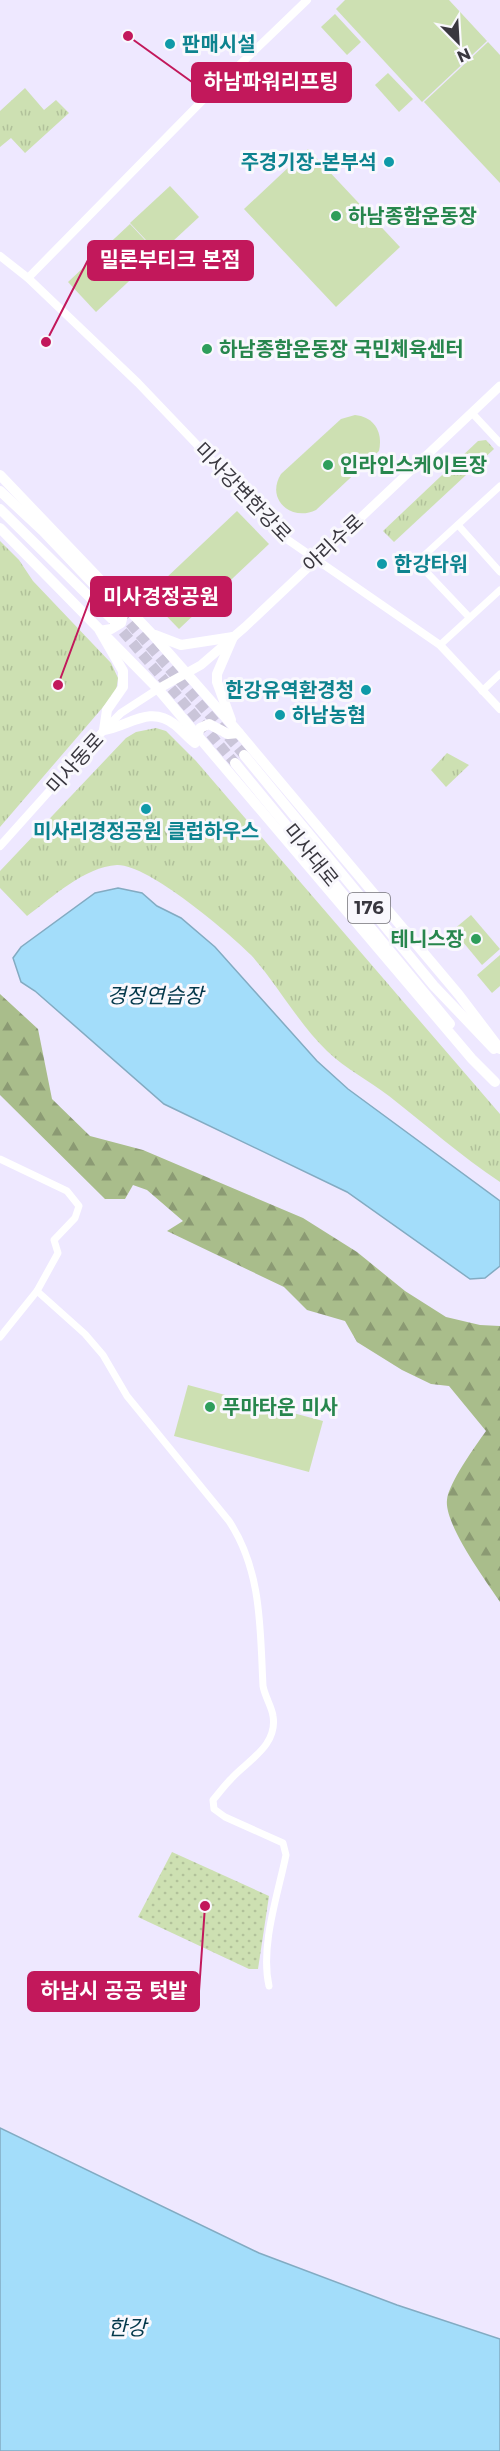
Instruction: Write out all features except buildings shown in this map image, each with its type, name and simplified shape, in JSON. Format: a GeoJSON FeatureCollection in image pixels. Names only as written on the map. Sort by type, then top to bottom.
{"type":"FeatureCollection","features":[{"type":"Feature","properties":{"kind":"main road","name":"아리수로"},"geometry":{"type":"LineString","coordinates":[[158,689],[201,665],[233,637],[500,386]]}},
{"type":"Feature","properties":{"kind":"main road"},"geometry":{"type":"LineString","coordinates":[[0,475],[119,613],[120,623],[111,629],[100,631]]}},
{"type":"Feature","properties":{"kind":"main road"},"geometry":{"type":"LineString","coordinates":[[0,491],[43,531],[119,613]]}},
{"type":"Feature","properties":{"kind":"main road"},"geometry":{"type":"LineString","coordinates":[[0,509],[119,613],[152,634],[181,645],[233,637]]}},
{"type":"Feature","properties":{"kind":"main road"},"geometry":{"type":"LineString","coordinates":[[0,528],[158,689],[208,751],[472,1059],[497,1085]]}},
{"type":"Feature","properties":{"kind":"main road"},"geometry":{"type":"LineString","coordinates":[[100,631],[123,671],[123,687],[107,711],[104,730],[123,727],[136,718],[157,715],[174,724],[208,751]]}},
{"type":"Feature","properties":{"kind":"main road"},"geometry":{"type":"LineString","coordinates":[[152,634],[466,1003],[500,1049]]}},
{"type":"Feature","properties":{"kind":"main road"},"geometry":{"type":"LineString","coordinates":[[233,637],[217,674],[217,682],[236,730]]}},
{"type":"Feature","properties":{"kind":"main road"},"geometry":{"type":"LineString","coordinates":[[197,738],[200,728],[209,724],[228,734],[236,730]]}},
{"type":"Feature","properties":{"kind":"main road","name":"미사대로"},"geometry":{"type":"LineString","coordinates":[[497,1085],[422,987],[239,759],[434,986],[500,1056]]}},
{"type":"Feature","properties":{"kind":"street"},"geometry":{"type":"LineString","coordinates":[[28,278],[203,100],[307,0]]}},
{"type":"Feature","properties":{"kind":"street","name":"미사강변한강로"},"geometry":{"type":"LineString","coordinates":[[0,256],[28,278],[182,427],[288,540],[440,645],[500,709]]}},
{"type":"Feature","properties":{"kind":"street"},"geometry":{"type":"LineString","coordinates":[[471,412],[500,443]]}},
{"type":"Feature","properties":{"kind":"street"},"geometry":{"type":"LineString","coordinates":[[469,617],[417,562],[499,490]]}},
{"type":"Feature","properties":{"kind":"street"},"geometry":{"type":"LineString","coordinates":[[458,525],[500,572]]}},
{"type":"Feature","properties":{"kind":"street"},"geometry":{"type":"LineString","coordinates":[[440,645],[500,590]]}},
{"type":"Feature","properties":{"kind":"street"},"geometry":{"type":"LineString","coordinates":[[483,691],[500,675]]}},
{"type":"Feature","properties":{"kind":"street","name":"미사동로"},"geometry":{"type":"LineString","coordinates":[[0,846],[104,730],[129,708],[158,689]]}},
{"type":"Feature","properties":{"kind":"street"},"geometry":{"type":"LineString","coordinates":[[0,1159],[67,1191],[79,1206],[75,1218],[54,1240],[58,1253],[37,1291],[0,1337]]}},
{"type":"Feature","properties":{"kind":"street"},"geometry":{"type":"LineString","coordinates":[[37,1291],[85,1334],[103,1354],[128,1396],[241,1538],[256,1581],[263,1686],[266,1702],[273,1714],[273,1727],[258,1756],[232,1777],[213,1800],[214,1809],[225,1817],[283,1844],[286,1855],[270,1925],[266,1972],[269,1986]]}},
{"type":"Feature","properties":{"kind":"green space"},"geometry":{"type":"Polygon","coordinates":[[[345,0],[449,0],[487,41],[422,102],[336,9],[345,0]]]}},
{"type":"Feature","properties":{"kind":"green space"},"geometry":{"type":"Polygon","coordinates":[[[335,14],[361,42],[347,55],[321,27],[335,14]]]}},
{"type":"Feature","properties":{"kind":"green space"},"geometry":{"type":"Polygon","coordinates":[[[488,42],[500,55],[500,183],[424,102],[488,42]]]}},
{"type":"Feature","properties":{"kind":"green space"},"geometry":{"type":"Polygon","coordinates":[[[388,73],[413,99],[399,112],[375,85],[388,73]]]}},
{"type":"Feature","properties":{"kind":"green space"},"geometry":{"type":"Polygon","coordinates":[[[25,88],[44,110],[56,100],[69,113],[25,153],[11,138],[0,147],[0,111],[25,88]]]}},
{"type":"Feature","properties":{"kind":"green space"},"geometry":{"type":"Polygon","coordinates":[[[308,149],[400,247],[336,307],[244,209],[308,149]]]}},
{"type":"Feature","properties":{"kind":"green space"},"geometry":{"type":"Polygon","coordinates":[[[170,186],[199,217],[159,254],[130,223],[170,186]]]}},
{"type":"Feature","properties":{"kind":"green space"},"geometry":{"type":"Polygon","coordinates":[[[130,224],[158,254],[96,312],[68,282],[130,224]]]}},
{"type":"Feature","properties":{"kind":"green space","name":"인라인스케이트장"},"geometry":{"type":"Polygon","coordinates":[[[355,415],[368,419],[376,427],[380,438],[379,451],[316,510],[298,513],[283,506],[276,492],[281,474],[341,419],[355,415]]]}},
{"type":"Feature","properties":{"kind":"green space"},"geometry":{"type":"Polygon","coordinates":[[[486,440],[494,449],[394,542],[383,531],[478,441],[486,440]]]}},
{"type":"Feature","properties":{"kind":"green space"},"geometry":{"type":"Polygon","coordinates":[[[237,511],[269,544],[179,629],[147,596],[237,511]]]}},
{"type":"Feature","properties":{"kind":"green space"},"geometry":{"type":"Polygon","coordinates":[[[0,541],[19,560],[33,581],[111,663],[118,678],[116,692],[0,827],[0,541]]]}},
{"type":"Feature","properties":{"kind":"green space"},"geometry":{"type":"Polygon","coordinates":[[[156,728],[166,731],[196,761],[500,1114],[500,1182],[327,1051],[251,955],[207,916],[148,875],[117,865],[93,871],[69,884],[27,916],[0,888],[0,871],[126,738],[136,732],[156,728]]]}},
{"type":"Feature","properties":{"kind":"green space"},"geometry":{"type":"Polygon","coordinates":[[[447,753],[469,765],[446,787],[431,770],[447,753]]]}},
{"type":"Feature","properties":{"kind":"green space","name":"테니스장"},"geometry":{"type":"Polygon","coordinates":[[[471,915],[500,949],[482,965],[453,930],[471,915]]]}},
{"type":"Feature","properties":{"kind":"green space"},"geometry":{"type":"Polygon","coordinates":[[[500,955],[500,986],[492,993],[477,975],[500,955]]]}},
{"type":"Feature","properties":{"kind":"green space"},"geometry":{"type":"Polygon","coordinates":[[[0,994],[38,1029],[52,1099],[90,1136],[143,1150],[303,1218],[357,1252],[405,1291],[446,1317],[480,1325],[500,1326],[500,1602],[467,1552],[448,1510],[447,1500],[452,1484],[486,1431],[449,1386],[431,1384],[402,1370],[357,1342],[345,1321],[307,1310],[284,1287],[167,1231],[183,1221],[147,1190],[133,1185],[125,1199],[105,1199],[0,1095],[0,994]]]}},
{"type":"Feature","properties":{"kind":"green space"},"geometry":{"type":"Polygon","coordinates":[[[188,1385],[323,1421],[309,1472],[174,1436],[188,1385]]]}},
{"type":"Feature","properties":{"kind":"green space"},"geometry":{"type":"Polygon","coordinates":[[[172,1852],[269,1896],[258,1969],[249,1969],[138,1917],[172,1852]]]}},
{"type":"Feature","properties":{"kind":"water","name":"경정연습장"},"geometry":{"type":"Polygon","coordinates":[[[118,888],[142,893],[157,906],[181,918],[215,947],[317,1061],[348,1089],[500,1201],[500,1266],[485,1278],[470,1279],[347,1192],[164,1104],[35,991],[21,982],[13,958],[21,947],[95,893],[118,888]]]}},
{"type":"Feature","properties":{"kind":"water","name":"한강"},"geometry":{"type":"Polygon","coordinates":[[[0,2128],[259,2253],[397,2305],[500,2339],[500,2451],[0,2451],[0,2128]]]}},
{"type":"Feature","properties":{"kind":"tunnel"},"geometry":{"type":"LineString","coordinates":[[120,612],[244,755]]}},
{"type":"Feature","properties":{"kind":"tunnel"},"geometry":{"type":"LineString","coordinates":[[113,620],[235,763]]}},
{"type":"Feature","properties":{"kind":"place","name":"하남파워리프팅"},"geometry":{"type":"Point","coordinates":[128,36]}},
{"type":"Feature","properties":{"kind":"place","name":"판매시설"},"geometry":{"type":"Point","coordinates":[170,44]}},
{"type":"Feature","properties":{"kind":"place","name":"주경기장-본부석"},"geometry":{"type":"Point","coordinates":[389,162]}},
{"type":"Feature","properties":{"kind":"place","name":"하남종합운동장"},"geometry":{"type":"Point","coordinates":[336,216]}},
{"type":"Feature","properties":{"kind":"place","name":"밀론부티크 본점"},"geometry":{"type":"Point","coordinates":[46,342]}},
{"type":"Feature","properties":{"kind":"place","name":"하남종합운동장 국민체육센터"},"geometry":{"type":"Point","coordinates":[207,349]}},
{"type":"Feature","properties":{"kind":"place","name":"인라인스케이트장"},"geometry":{"type":"Point","coordinates":[328,465]}},
{"type":"Feature","properties":{"kind":"place","name":"한강타워"},"geometry":{"type":"Point","coordinates":[382,564]}},
{"type":"Feature","properties":{"kind":"place","name":"미사경정공원"},"geometry":{"type":"Point","coordinates":[58,685]}},
{"type":"Feature","properties":{"kind":"place","name":"한강유역환경청"},"geometry":{"type":"Point","coordinates":[366,690]}},
{"type":"Feature","properties":{"kind":"place","name":"하남농협"},"geometry":{"type":"Point","coordinates":[280,715]}},
{"type":"Feature","properties":{"kind":"place","name":"미사리경정공원 클럽하우스"},"geometry":{"type":"Point","coordinates":[146,809]}},
{"type":"Feature","properties":{"kind":"place","name":"테니스장"},"geometry":{"type":"Point","coordinates":[476,939]}},
{"type":"Feature","properties":{"kind":"place","name":"푸마타운 미사"},"geometry":{"type":"Point","coordinates":[210,1407]}},
{"type":"Feature","properties":{"kind":"place","name":"하남시 공공 텃밭"},"geometry":{"type":"Point","coordinates":[205,1906]}}]}
